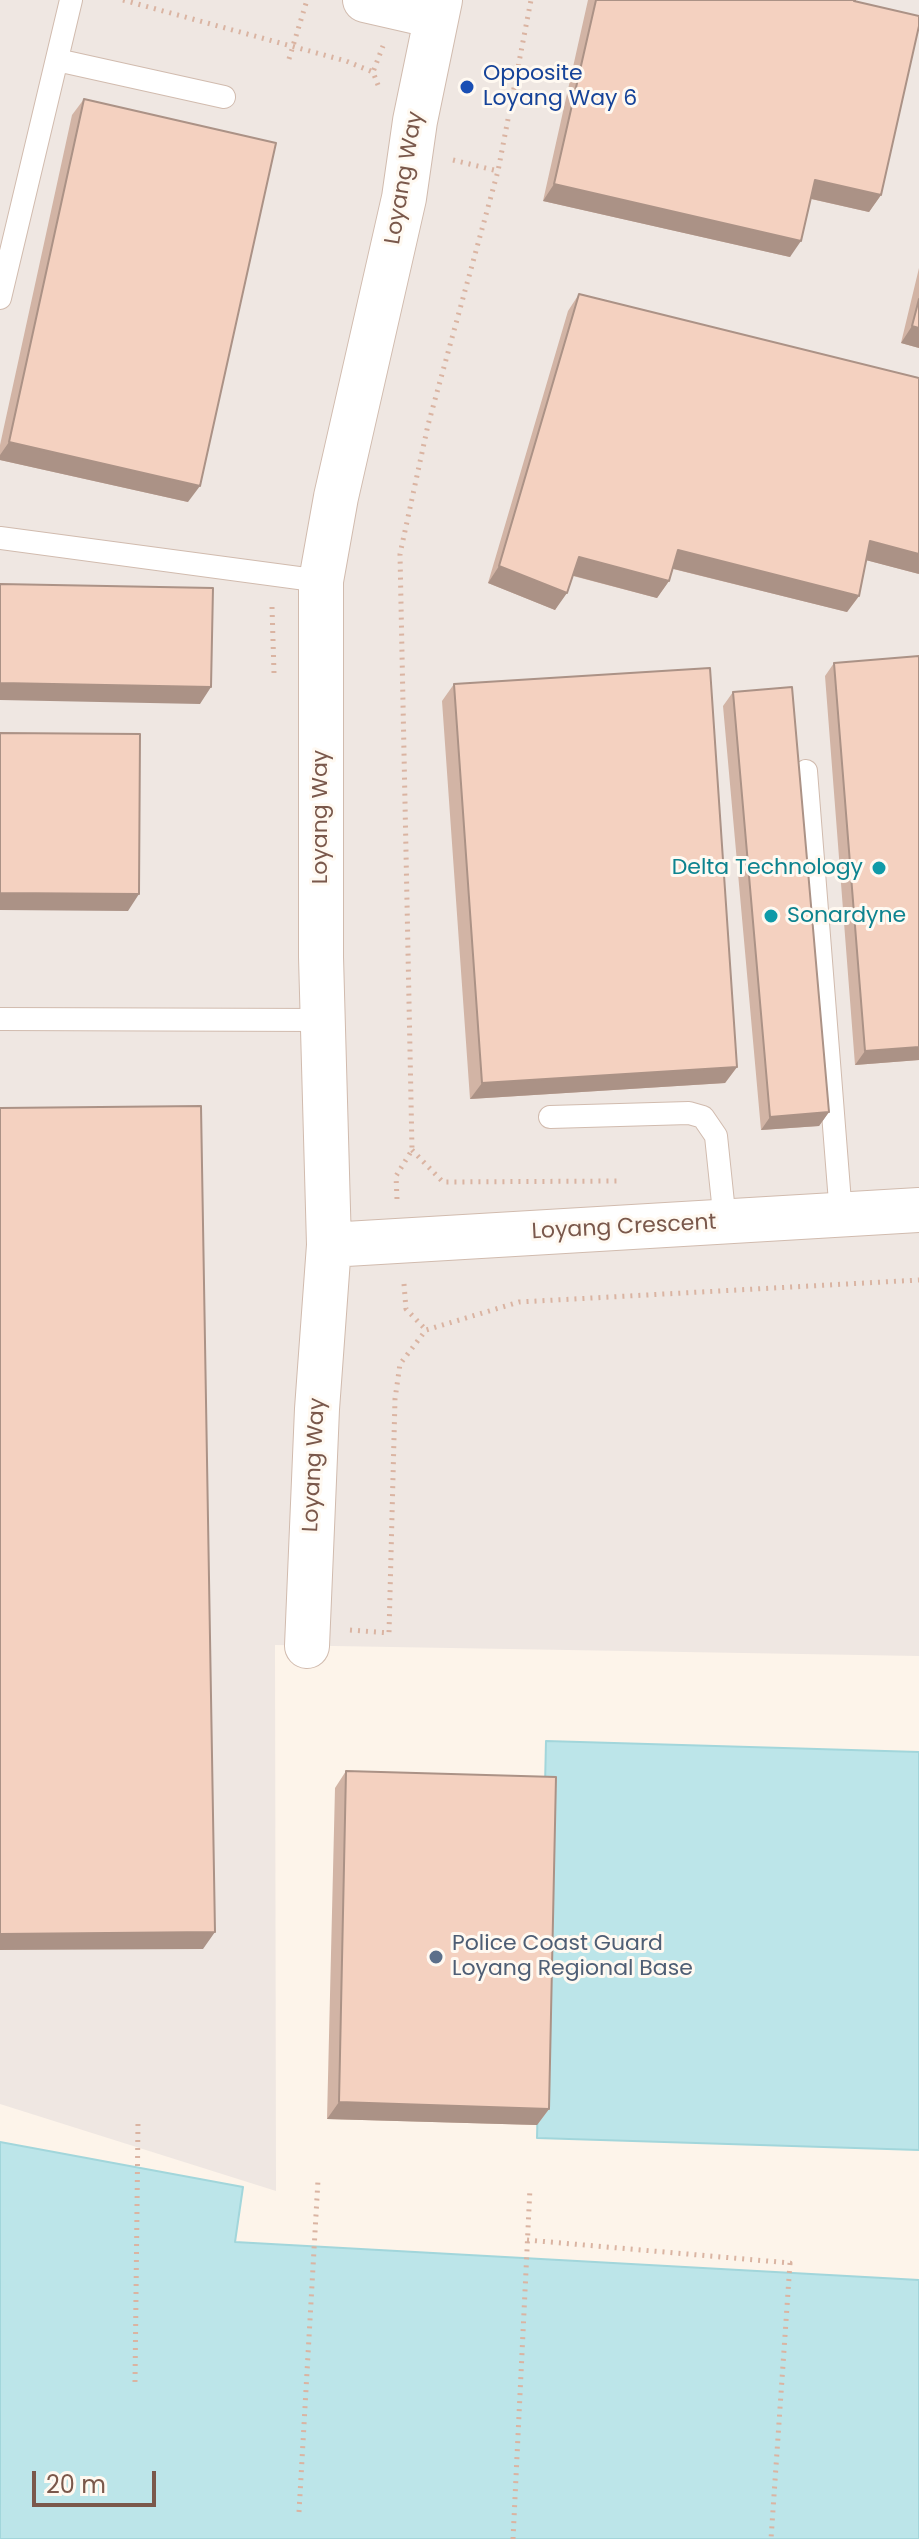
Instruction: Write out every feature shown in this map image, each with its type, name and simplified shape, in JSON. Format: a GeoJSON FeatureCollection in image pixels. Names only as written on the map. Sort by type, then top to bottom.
{"type":"FeatureCollection","features":[{"type":"Feature","properties":{"kind":"street"},"geometry":{"type":"LineString","coordinates":[[365,0],[437,8]]}},
{"type":"Feature","properties":{"kind":"street","name":"Loyang Way"},"geometry":{"type":"LineString","coordinates":[[307,1636],[317,1409],[329,1245],[321,957],[321,581],[336,497],[404,198],[437,8]]}},
{"type":"Feature","properties":{"kind":"street","name":"Loyang Crescent"},"geometry":{"type":"LineString","coordinates":[[329,1245],[919,1210]]}},
{"type":"Feature","properties":{"kind":"lane"},"geometry":{"type":"LineString","coordinates":[[0,298],[71,0]]}},
{"type":"Feature","properties":{"kind":"lane"},"geometry":{"type":"LineString","coordinates":[[57,60],[224,97]]}},
{"type":"Feature","properties":{"kind":"lane"},"geometry":{"type":"LineString","coordinates":[[0,538],[321,581]]}},
{"type":"Feature","properties":{"kind":"lane"},"geometry":{"type":"LineString","coordinates":[[806,771],[841,1215]]}},
{"type":"Feature","properties":{"kind":"lane"},"geometry":{"type":"LineString","coordinates":[[0,1019],[323,1020]]}},
{"type":"Feature","properties":{"kind":"lane"},"geometry":{"type":"LineString","coordinates":[[550,1117],[689,1113],[703,1117],[716,1136],[725,1222]]}},
{"type":"Feature","properties":{"kind":"path"},"geometry":{"type":"LineString","coordinates":[[123,0],[346,61],[373,72]]}},
{"type":"Feature","properties":{"kind":"path"},"geometry":{"type":"LineString","coordinates":[[289,59],[307,0]]}},
{"type":"Feature","properties":{"kind":"path"},"geometry":{"type":"LineString","coordinates":[[531,0],[498,171],[428,425],[400,554],[412,1150],[443,1182],[627,1181]]}},
{"type":"Feature","properties":{"kind":"path"},"geometry":{"type":"LineString","coordinates":[[307,1636],[389,1633],[395,1399],[400,1364],[426,1330],[519,1302],[919,1280]]}},
{"type":"Feature","properties":{"kind":"path"},"geometry":{"type":"LineString","coordinates":[[135,2382],[138,2122]]}},
{"type":"Feature","properties":{"kind":"path"},"geometry":{"type":"LineString","coordinates":[[299,2512],[318,2180]]}},
{"type":"Feature","properties":{"kind":"path"},"geometry":{"type":"LineString","coordinates":[[513,2539],[530,2188]]}},
{"type":"Feature","properties":{"kind":"path"},"geometry":{"type":"LineString","coordinates":[[527,2240],[790,2263],[771,2539]]}},
{"type":"Feature","properties":{"kind":"shaded area"},"geometry":{"type":"Polygon","coordinates":[[[0,0],[919,0],[919,1656],[275,1645],[276,2191],[0,2104],[0,0]]]}},
{"type":"Feature","properties":{"kind":"water"},"geometry":{"type":"Polygon","coordinates":[[[546,1741],[919,1752],[919,2150],[537,2138],[546,1741]]]}},
{"type":"Feature","properties":{"kind":"water"},"geometry":{"type":"Polygon","coordinates":[[[0,2142],[243,2187],[235,2242],[919,2280],[919,2539],[0,2539],[0,2142]]]}},
{"type":"Feature","properties":{"kind":"building"},"geometry":{"type":"Polygon","coordinates":[[[596,0],[855,0],[919,16],[881,195],[815,180],[801,241],[554,184],[596,0]]]}},
{"type":"Feature","properties":{"kind":"building"},"geometry":{"type":"Polygon","coordinates":[[[84,99],[276,143],[200,486],[9,442],[84,99]]]}},
{"type":"Feature","properties":{"kind":"building"},"geometry":{"type":"Polygon","coordinates":[[[579,294],[919,378],[919,554],[870,541],[859,596],[678,550],[669,581],[579,557],[567,593],[499,566],[579,294]]]}},
{"type":"Feature","properties":{"kind":"building"},"geometry":{"type":"Polygon","coordinates":[[[919,299],[919,328],[912,326],[919,299]]]}},
{"type":"Feature","properties":{"kind":"building"},"geometry":{"type":"Polygon","coordinates":[[[0,584],[213,588],[211,687],[0,683],[0,584]]]}},
{"type":"Feature","properties":{"kind":"building","name":"Delta Technology"},"geometry":{"type":"Polygon","coordinates":[[[919,656],[919,1047],[865,1051],[834,663],[919,656]]]}},
{"type":"Feature","properties":{"kind":"building"},"geometry":{"type":"Polygon","coordinates":[[[710,668],[737,1067],[482,1083],[454,684],[710,668]]]}},
{"type":"Feature","properties":{"kind":"building","name":"Sonardyne"},"geometry":{"type":"Polygon","coordinates":[[[792,687],[829,1112],[770,1117],[733,692],[792,687]]]}},
{"type":"Feature","properties":{"kind":"building"},"geometry":{"type":"Polygon","coordinates":[[[0,733],[140,734],[139,894],[0,893],[0,733]]]}},
{"type":"Feature","properties":{"kind":"building"},"geometry":{"type":"Polygon","coordinates":[[[201,1106],[215,1932],[0,1934],[0,1108],[201,1106]]]}},
{"type":"Feature","properties":{"kind":"building","name":"Police Coast Guard Loyang Regional Base"},"geometry":{"type":"Polygon","coordinates":[[[346,1771],[556,1777],[549,2109],[339,2102],[346,1771]]]}},
{"type":"Feature","properties":{"kind":"place","name":"Opposite Loyang Way 6"},"geometry":{"type":"Point","coordinates":[467,87]}},
{"type":"Feature","properties":{"kind":"place","name":"Delta Technology"},"geometry":{"type":"Point","coordinates":[879,868]}},
{"type":"Feature","properties":{"kind":"place","name":"Sonardyne"},"geometry":{"type":"Point","coordinates":[771,916]}},
{"type":"Feature","properties":{"kind":"place","name":"Police Coast Guard Loyang Regional Base"},"geometry":{"type":"Point","coordinates":[436,1957]}}]}
